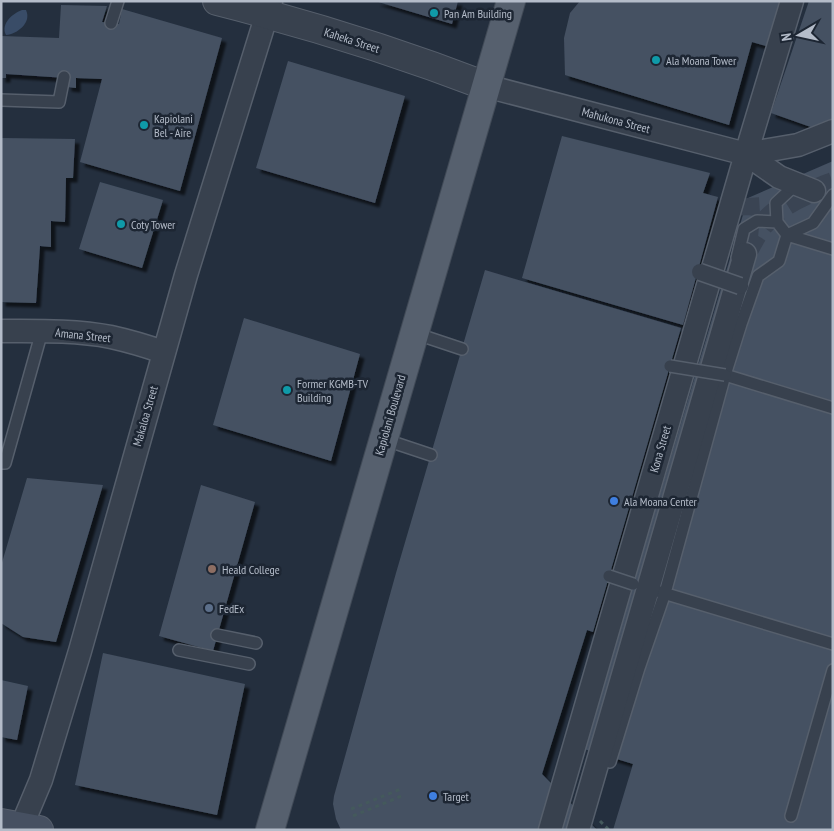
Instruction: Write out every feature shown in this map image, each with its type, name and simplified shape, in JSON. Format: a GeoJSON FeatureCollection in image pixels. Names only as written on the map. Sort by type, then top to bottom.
{"type":"FeatureCollection","features":[{"type":"Feature","properties":{"kind":"main road","name":"Kapiolani Boulevard"},"geometry":{"type":"LineString","coordinates":[[270,830],[511,1]]}},
{"type":"Feature","properties":{"kind":"street","name":"Kaheka Street"},"geometry":{"type":"LineString","coordinates":[[217,1],[269,8],[294,22],[448,71],[486,86]]}},
{"type":"Feature","properties":{"kind":"street","name":"Kona Street"},"geometry":{"type":"LineString","coordinates":[[550,830],[626,575],[708,266],[746,154],[792,1]]}},
{"type":"Feature","properties":{"kind":"street","name":"Makaloa Street"},"geometry":{"type":"LineString","coordinates":[[20,828],[40,780],[80,651],[163,352],[208,200],[269,8]]}},
{"type":"Feature","properties":{"kind":"street","name":"Mahukona Street"},"geometry":{"type":"LineString","coordinates":[[486,86],[746,154],[779,177],[823,193]]}},
{"type":"Feature","properties":{"kind":"street","name":"Mahukona Street"},"geometry":{"type":"LineString","coordinates":[[746,154],[798,144],[833,131]]}},
{"type":"Feature","properties":{"kind":"street","name":"Kona Street"},"geometry":{"type":"LineString","coordinates":[[746,154],[748,198]]}},
{"type":"Feature","properties":{"kind":"street"},"geometry":{"type":"LineString","coordinates":[[578,830],[742,268],[708,266]]}},
{"type":"Feature","properties":{"kind":"street","name":"Amana Street"},"geometry":{"type":"LineString","coordinates":[[1,331],[42,331],[108,337],[163,352]]}},
{"type":"Feature","properties":{"kind":"lane"},"geometry":{"type":"LineString","coordinates":[[111,23],[118,1]]}},
{"type":"Feature","properties":{"kind":"lane"},"geometry":{"type":"LineString","coordinates":[[1,100],[59,102],[64,77]]}},
{"type":"Feature","properties":{"kind":"lane"},"geometry":{"type":"LineString","coordinates":[[792,189],[776,203],[777,222],[787,234],[833,248]]}},
{"type":"Feature","properties":{"kind":"lane"},"geometry":{"type":"LineString","coordinates":[[787,234],[813,223],[823,193]]}},
{"type":"Feature","properties":{"kind":"lane"},"geometry":{"type":"LineString","coordinates":[[723,310],[744,229],[757,222],[777,222]]}},
{"type":"Feature","properties":{"kind":"lane"},"geometry":{"type":"LineString","coordinates":[[610,762],[639,668],[665,593],[725,375],[758,276],[779,261],[787,234]]}},
{"type":"Feature","properties":{"kind":"lane"},"geometry":{"type":"LineString","coordinates":[[1,463],[4,463],[42,331]]}},
{"type":"Feature","properties":{"kind":"lane"},"geometry":{"type":"LineString","coordinates":[[414,333],[462,349]]}},
{"type":"Feature","properties":{"kind":"lane"},"geometry":{"type":"LineString","coordinates":[[670,366],[725,375],[833,408]]}},
{"type":"Feature","properties":{"kind":"lane"},"geometry":{"type":"LineString","coordinates":[[660,528],[691,426],[712,424]]}},
{"type":"Feature","properties":{"kind":"lane"},"geometry":{"type":"LineString","coordinates":[[383,439],[431,455]]}},
{"type":"Feature","properties":{"kind":"lane"},"geometry":{"type":"LineString","coordinates":[[626,575],[665,593],[833,644]]}},
{"type":"Feature","properties":{"kind":"lane"},"geometry":{"type":"LineString","coordinates":[[217,635],[256,643]]}},
{"type":"Feature","properties":{"kind":"lane"},"geometry":{"type":"LineString","coordinates":[[179,650],[249,664]]}},
{"type":"Feature","properties":{"kind":"lane"},"geometry":{"type":"LineString","coordinates":[[791,816],[833,670]]}},
{"type":"Feature","properties":{"kind":"path"},"geometry":{"type":"LineString","coordinates":[[350,809],[401,789]]}},
{"type":"Feature","properties":{"kind":"path"},"geometry":{"type":"LineString","coordinates":[[354,816],[404,795]]}},
{"type":"Feature","properties":{"kind":"water"},"geometry":{"type":"Polygon","coordinates":[[[26,10],[27,19],[25,23],[19,30],[6,35],[6,23],[11,16],[26,10]]]}},
{"type":"Feature","properties":{"kind":"building","name":"Pan Am Building"},"geometry":{"type":"Polygon","coordinates":[[[375,1],[458,1],[452,24],[375,1]]]}},
{"type":"Feature","properties":{"kind":"building","name":"Ala Moana Tower"},"geometry":{"type":"Polygon","coordinates":[[[580,1],[780,1],[766,46],[752,42],[729,125],[565,75],[564,38],[570,13],[580,1]]]}},
{"type":"Feature","properties":{"kind":"building"},"geometry":{"type":"Polygon","coordinates":[[[809,1],[833,1],[833,126],[822,131],[771,113],[809,1]]]}},
{"type":"Feature","properties":{"kind":"building","name":"Kapiolani Bel - Aire"},"geometry":{"type":"Polygon","coordinates":[[[61,5],[107,6],[102,22],[119,24],[122,9],[222,38],[180,191],[80,162],[102,79],[76,78],[76,88],[67,87],[66,78],[6,74],[6,78],[1,78],[1,36],[59,38],[61,5]]]}},
{"type":"Feature","properties":{"kind":"building"},"geometry":{"type":"Polygon","coordinates":[[[288,61],[405,96],[375,203],[256,168],[288,61]]]}},
{"type":"Feature","properties":{"kind":"building"},"geometry":{"type":"Polygon","coordinates":[[[562,136],[710,173],[703,193],[718,197],[683,325],[522,278],[562,136]]]}},
{"type":"Feature","properties":{"kind":"building"},"geometry":{"type":"Polygon","coordinates":[[[1,138],[75,139],[73,178],[66,178],[65,222],[51,221],[51,247],[40,246],[36,303],[1,302],[1,138]]]}},
{"type":"Feature","properties":{"kind":"building"},"geometry":{"type":"Polygon","coordinates":[[[833,161],[833,830],[613,830],[633,764],[584,749],[748,198],[833,161]]]}},
{"type":"Feature","properties":{"kind":"building","name":"Coty Tower"},"geometry":{"type":"Polygon","coordinates":[[[100,182],[163,200],[142,268],[79,249],[100,182]]]}},
{"type":"Feature","properties":{"kind":"building"},"geometry":{"type":"Polygon","coordinates":[[[485,270],[681,328],[593,632],[587,630],[542,774],[597,830],[341,830],[336,819],[333,804],[334,796],[396,573],[485,270]]]}},
{"type":"Feature","properties":{"kind":"building","name":"Former KGMB-TV Building"},"geometry":{"type":"Polygon","coordinates":[[[244,318],[360,354],[331,461],[213,425],[244,318]]]}},
{"type":"Feature","properties":{"kind":"building"},"geometry":{"type":"Polygon","coordinates":[[[27,478],[103,485],[56,642],[23,637],[1,623],[1,566],[27,478]]]}},
{"type":"Feature","properties":{"kind":"building"},"geometry":{"type":"Polygon","coordinates":[[[201,485],[255,502],[213,651],[159,636],[201,485]]]}},
{"type":"Feature","properties":{"kind":"building"},"geometry":{"type":"Polygon","coordinates":[[[103,653],[245,684],[217,815],[75,785],[103,653]]]}},
{"type":"Feature","properties":{"kind":"building"},"geometry":{"type":"Polygon","coordinates":[[[1,680],[28,686],[17,740],[1,737],[1,680]]]}},
{"type":"Feature","properties":{"kind":"tunnel"},"geometry":{"type":"LineString","coordinates":[[745,254],[759,230],[774,213],[792,201],[833,183]]}},
{"type":"Feature","properties":{"kind":"tunnel"},"geometry":{"type":"LineString","coordinates":[[746,248],[749,215],[748,198]]}},
{"type":"Feature","properties":{"kind":"place","name":"Pan Am Building"},"geometry":{"type":"Point","coordinates":[434,13]}},
{"type":"Feature","properties":{"kind":"place","name":"Ala Moana Tower"},"geometry":{"type":"Point","coordinates":[656,60]}},
{"type":"Feature","properties":{"kind":"place","name":"Kapiolani Bel - Aire"},"geometry":{"type":"Point","coordinates":[144,125]}},
{"type":"Feature","properties":{"kind":"place","name":"Coty Tower"},"geometry":{"type":"Point","coordinates":[121,224]}},
{"type":"Feature","properties":{"kind":"place","name":"Former KGMB-TV Building"},"geometry":{"type":"Point","coordinates":[287,390]}},
{"type":"Feature","properties":{"kind":"place","name":"Ala Moana Center"},"geometry":{"type":"Point","coordinates":[614,501]}},
{"type":"Feature","properties":{"kind":"place","name":"Heald College"},"geometry":{"type":"Point","coordinates":[212,569]}},
{"type":"Feature","properties":{"kind":"place","name":"FedEx"},"geometry":{"type":"Point","coordinates":[209,608]}},
{"type":"Feature","properties":{"kind":"place","name":"Target"},"geometry":{"type":"Point","coordinates":[433,796]}}]}
